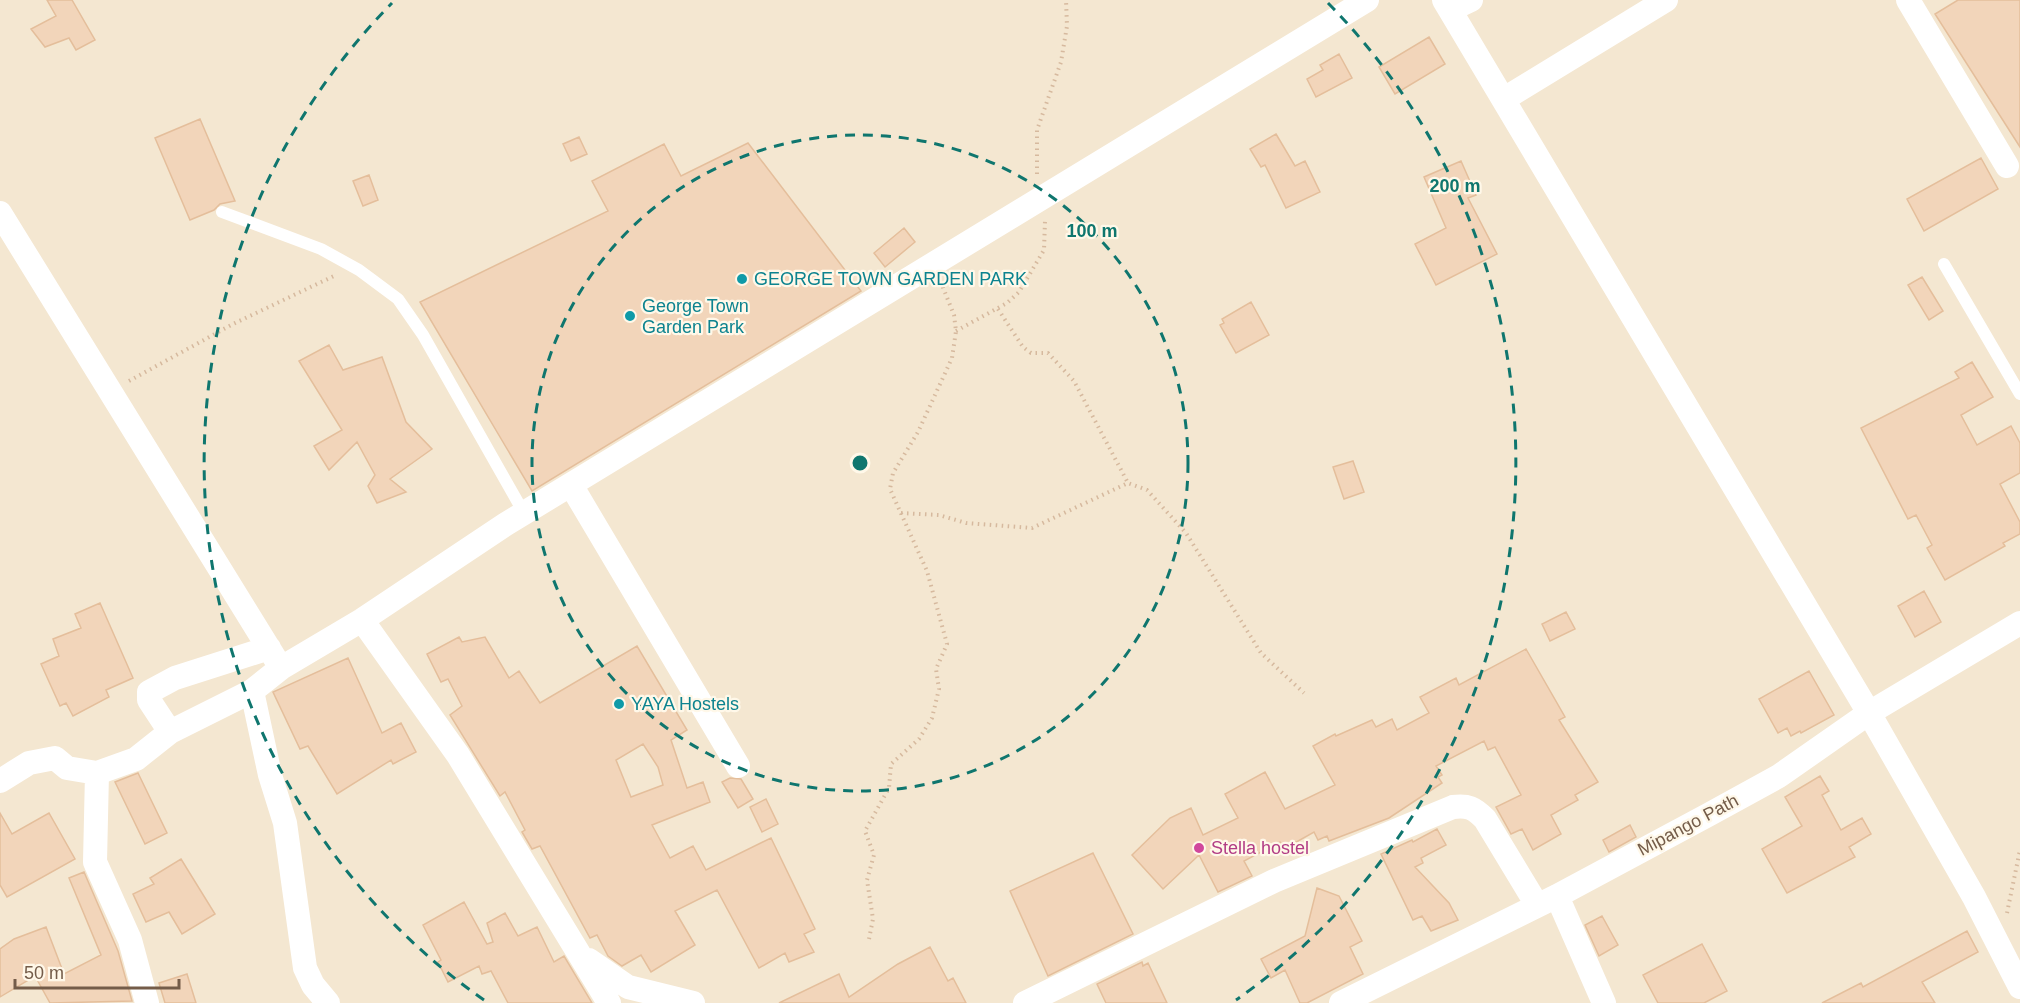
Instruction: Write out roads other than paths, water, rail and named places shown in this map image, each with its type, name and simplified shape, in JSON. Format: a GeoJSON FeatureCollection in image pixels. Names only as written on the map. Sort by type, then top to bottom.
{"type":"FeatureCollection","features":[{"type":"Feature","properties":{"kind":"street"},"geometry":{"type":"LineString","coordinates":[[170,732],[147,696],[149,692],[175,678],[275,658],[362,620],[524,513],[1367,0]]}},
{"type":"Feature","properties":{"kind":"street"},"geometry":{"type":"LineString","coordinates":[[1504,99],[1666,0]]}},
{"type":"Feature","properties":{"kind":"street"},"geometry":{"type":"LineString","coordinates":[[1908,0],[2007,166]]}},
{"type":"Feature","properties":{"kind":"street"},"geometry":{"type":"LineString","coordinates":[[1455,3],[1504,99],[1869,713],[1994,936],[2020,987]]}},
{"type":"Feature","properties":{"kind":"street"},"geometry":{"type":"LineString","coordinates":[[0,213],[275,658]]}},
{"type":"Feature","properties":{"kind":"street"},"geometry":{"type":"LineString","coordinates":[[571,485],[738,766]]}},
{"type":"Feature","properties":{"kind":"street"},"geometry":{"type":"LineString","coordinates":[[362,620],[458,755],[520,860],[579,950],[609,1003]]}},
{"type":"Feature","properties":{"kind":"street","name":"Mipango Path"},"geometry":{"type":"LineString","coordinates":[[1341,1003],[1547,900],[1779,776],[1869,713],[2020,623]]}},
{"type":"Feature","properties":{"kind":"street"},"geometry":{"type":"LineString","coordinates":[[0,781],[29,763],[55,758],[67,768],[98,774],[136,759],[170,732],[252,691],[275,658]]}},
{"type":"Feature","properties":{"kind":"street"},"geometry":{"type":"LineString","coordinates":[[252,691],[270,775],[285,824],[297,897],[301,951],[305,968],[313,985],[328,1003]]}},
{"type":"Feature","properties":{"kind":"street"},"geometry":{"type":"LineString","coordinates":[[98,774],[95,862],[130,940],[147,1003]]}},
{"type":"Feature","properties":{"kind":"street"},"geometry":{"type":"LineString","coordinates":[[1025,1003],[1274,881],[1453,807],[1466,805],[1476,809],[1485,819],[1547,900],[1604,1003]]}},
{"type":"Feature","properties":{"kind":"street"},"geometry":{"type":"LineString","coordinates":[[579,950],[603,972],[628,987],[693,1003]]}},
{"type":"Feature","properties":{"kind":"lane"},"geometry":{"type":"LineString","coordinates":[[222,212],[321,249],[359,270],[398,299],[423,335],[524,513]]}},
{"type":"Feature","properties":{"kind":"lane"},"geometry":{"type":"LineString","coordinates":[[1944,264],[2020,394]]}},
{"type":"Feature","properties":{"kind":"place","name":"GEORGE TOWN GARDEN PARK"},"geometry":{"type":"Point","coordinates":[742,279]}},
{"type":"Feature","properties":{"kind":"place","name":"George Town Garden Park"},"geometry":{"type":"Point","coordinates":[630,316]}},
{"type":"Feature","properties":{"kind":"place","name":"YAYA Hostels"},"geometry":{"type":"Point","coordinates":[619,704]}},
{"type":"Feature","properties":{"kind":"place","name":"Stella hostel"},"geometry":{"type":"Point","coordinates":[1199,848]}}]}
